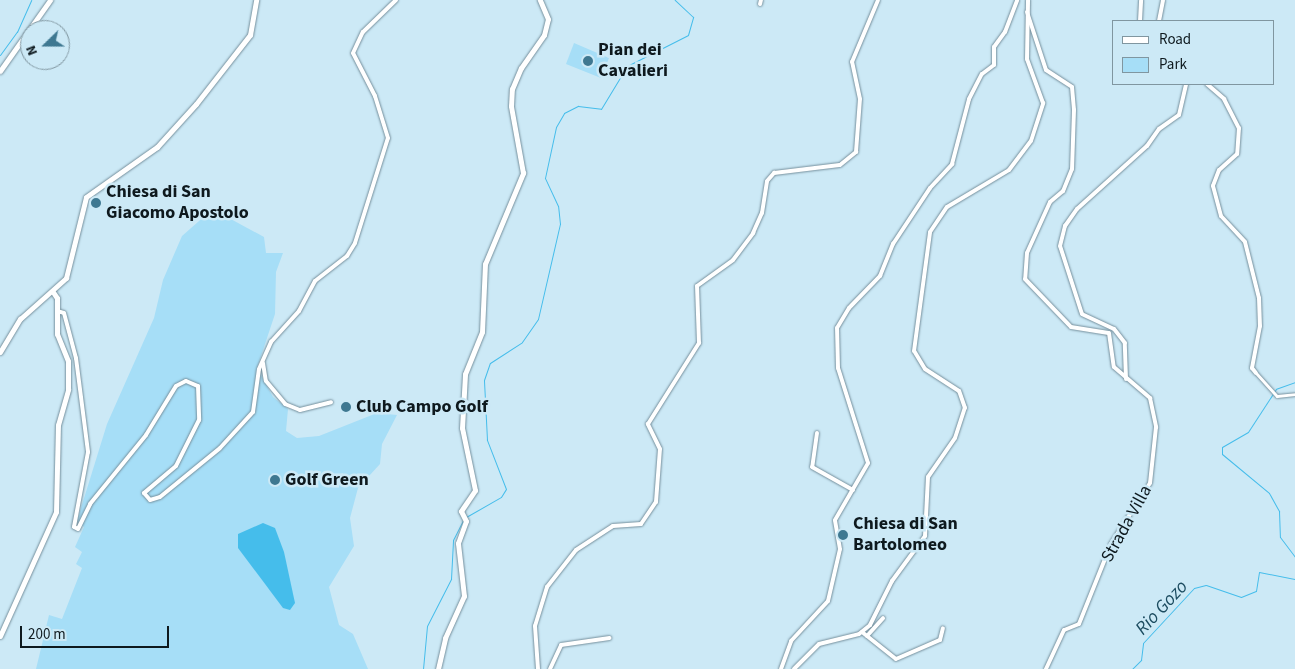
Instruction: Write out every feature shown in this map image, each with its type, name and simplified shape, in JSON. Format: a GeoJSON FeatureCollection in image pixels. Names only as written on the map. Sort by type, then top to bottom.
{"type":"FeatureCollection","features":[{"type":"Feature","properties":{"kind":"street"},"geometry":{"type":"LineString","coordinates":[[0,71],[50,0]]}},
{"type":"Feature","properties":{"kind":"street"},"geometry":{"type":"LineString","coordinates":[[0,352],[20,319],[66,278],[86,197],[157,147],[190,110],[250,35],[256,0]]}},
{"type":"Feature","properties":{"kind":"street"},"geometry":{"type":"LineString","coordinates":[[57,311],[64,313],[76,358],[88,452],[74,527],[78,529],[90,504],[146,435],[176,386],[186,381],[198,386],[200,420],[176,466],[144,494],[150,500],[160,497],[220,448],[253,412],[264,358],[314,281],[347,256],[355,243],[388,138],[375,96],[353,53],[364,32],[396,0]]}},
{"type":"Feature","properties":{"kind":"street"},"geometry":{"type":"LineString","coordinates":[[438,669],[444,638],[464,596],[458,543],[466,521],[461,514],[475,481],[462,428],[465,374],[482,332],[485,264],[523,173],[511,106],[512,89],[521,68],[544,35],[548,19],[540,0]]}},
{"type":"Feature","properties":{"kind":"street"},"geometry":{"type":"LineString","coordinates":[[538,669],[535,626],[547,587],[576,550],[613,526],[641,524],[656,502],[660,449],[648,424],[699,343],[697,286],[732,260],[753,233],[770,176],[801,167],[840,165],[856,152],[860,99],[852,62],[878,0]]}},
{"type":"Feature","properties":{"kind":"street"},"geometry":{"type":"LineString","coordinates":[[781,669],[791,641],[828,600],[840,549],[834,520],[866,468],[867,452],[840,375],[837,328],[849,308],[880,276],[893,244],[930,188],[952,164],[968,99],[982,74],[994,65],[994,47],[1005,32],[1017,0]]}},
{"type":"Feature","properties":{"kind":"street"},"geometry":{"type":"LineString","coordinates":[[794,669],[819,644],[862,632],[921,544],[927,527],[928,477],[963,418],[959,391],[925,370],[914,351],[925,260],[938,215],[966,193],[1009,170],[1031,142],[1043,103],[1028,65],[1028,0]]}},
{"type":"Feature","properties":{"kind":"street"},"geometry":{"type":"LineString","coordinates":[[1140,20],[1141,0]]}},
{"type":"Feature","properties":{"kind":"street"},"geometry":{"type":"LineString","coordinates":[[1159,20],[1163,0]]}},
{"type":"Feature","properties":{"kind":"street"},"geometry":{"type":"LineString","coordinates":[[1027,12],[1046,70],[1072,87],[1074,110],[1072,169],[1062,191],[1050,202],[1027,253],[1026,279],[1071,327],[1082,331],[1105,328]]}},
{"type":"Feature","properties":{"kind":"street"},"geometry":{"type":"LineString","coordinates":[[1126,379],[1126,343],[1088,319],[1076,304],[1061,254],[1065,226],[1159,129],[1179,115],[1186,85]]}},
{"type":"Feature","properties":{"kind":"street"},"geometry":{"type":"LineString","coordinates":[[1208,85],[1224,99],[1240,128],[1238,154],[1219,170],[1213,186],[1221,216],[1245,242],[1260,298],[1260,326],[1252,368],[1277,396],[1295,394]]}},
{"type":"Feature","properties":{"kind":"street"},"geometry":{"type":"LineString","coordinates":[[0,636],[56,512],[58,425],[68,389],[68,361],[57,334],[57,311],[52,292]]}},
{"type":"Feature","properties":{"kind":"street","name":"Strada Villa"},"geometry":{"type":"LineString","coordinates":[[1046,669],[1064,630],[1079,624],[1112,544],[1150,483],[1154,409],[1150,398],[1114,367],[1112,338],[1105,328]]}},
{"type":"Feature","properties":{"kind":"street"},"geometry":{"type":"LineString","coordinates":[[264,358],[266,381],[285,404],[300,410],[331,402]]}},
{"type":"Feature","properties":{"kind":"street"},"geometry":{"type":"LineString","coordinates":[[817,433],[812,467],[853,490]]}},
{"type":"Feature","properties":{"kind":"street"},"geometry":{"type":"LineString","coordinates":[[867,636],[883,618]]}},
{"type":"Feature","properties":{"kind":"street"},"geometry":{"type":"LineString","coordinates":[[862,632],[896,659],[940,640],[943,628]]}},
{"type":"Feature","properties":{"kind":"street"},"geometry":{"type":"LineString","coordinates":[[550,669],[561,645],[609,638]]}},
{"type":"Feature","properties":{"kind":"green space","name":"Pian dei Cavalieri"},"geometry":{"type":"Polygon","coordinates":[[[574,43],[609,58],[601,78],[566,64],[574,43]]]}},
{"type":"Feature","properties":{"kind":"green space"},"geometry":{"type":"Polygon","coordinates":[[[207,214],[227,217],[264,237],[266,253],[283,253],[276,272],[275,314],[257,368],[273,397],[288,409],[286,431],[297,438],[319,436],[377,413],[397,415],[382,444],[380,464],[358,488],[350,518],[354,546],[329,587],[339,625],[353,634],[368,669],[36,669],[49,615],[62,619],[82,568],[76,564],[82,552],[75,547],[84,527],[77,521],[107,424],[154,318],[163,280],[182,236],[207,214]]]}},
{"type":"Feature","properties":{"kind":"water"},"geometry":{"type":"Polygon","coordinates":[[[263,523],[275,528],[284,552],[295,603],[290,610],[283,608],[238,548],[238,534],[263,523]]]}},
{"type":"Feature","properties":{"kind":"waterway"},"geometry":{"type":"LineString","coordinates":[[0,55],[17,32],[31,0]]}},
{"type":"Feature","properties":{"kind":"waterway"},"geometry":{"type":"LineString","coordinates":[[466,517],[501,497],[506,489],[487,440],[484,380],[490,363],[522,342],[538,319],[560,224],[558,206],[545,178],[556,127],[564,113],[578,106],[601,109],[627,66],[688,35],[693,17],[675,0]]}},
{"type":"Feature","properties":{"kind":"waterway"},"geometry":{"type":"LineString","coordinates":[[1295,382],[1276,389],[1248,432],[1222,447],[1222,454],[1269,493],[1279,511],[1280,537],[1295,557]]}},
{"type":"Feature","properties":{"kind":"waterway"},"geometry":{"type":"LineString","coordinates":[[423,669],[427,626],[451,579],[453,540],[463,520]]}},
{"type":"Feature","properties":{"kind":"waterway","name":"Rio Gozo"},"geometry":{"type":"LineString","coordinates":[[1132,669],[1141,660],[1143,643],[1194,588],[1206,585],[1241,597],[1256,591],[1259,572],[1295,579]]}},
{"type":"Feature","properties":{"kind":"place","name":"Pian dei Cavalieri"},"geometry":{"type":"Point","coordinates":[588,61]}},
{"type":"Feature","properties":{"kind":"place","name":"Chiesa di San Giacomo Apostolo"},"geometry":{"type":"Point","coordinates":[96,203]}},
{"type":"Feature","properties":{"kind":"place","name":"Club Campo Golf"},"geometry":{"type":"Point","coordinates":[346,407]}},
{"type":"Feature","properties":{"kind":"place","name":"Golf Green"},"geometry":{"type":"Point","coordinates":[275,480]}},
{"type":"Feature","properties":{"kind":"place","name":"Chiesa di San Bartolomeo"},"geometry":{"type":"Point","coordinates":[843,535]}}]}
